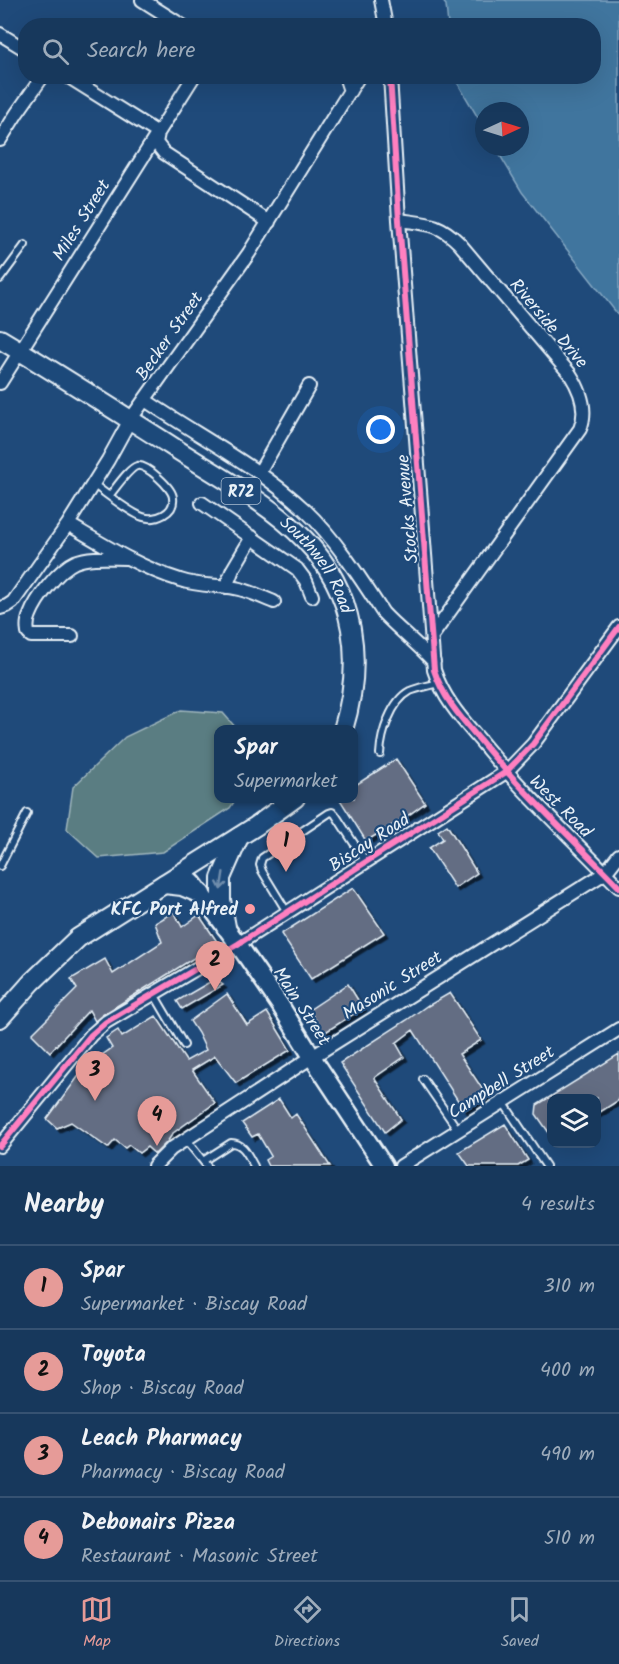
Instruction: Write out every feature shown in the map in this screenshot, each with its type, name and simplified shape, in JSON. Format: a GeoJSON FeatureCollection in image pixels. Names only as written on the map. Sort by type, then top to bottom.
{"type":"FeatureCollection","features":[{"type":"Feature","properties":{"kind":"main road","name":"Southwell Road"},"geometry":{"type":"LineString","coordinates":[[0,339],[263,505],[304,540],[328,571],[343,600],[353,639],[352,689],[344,725]]}},
{"type":"Feature","properties":{"kind":"main road"},"geometry":{"type":"LineString","coordinates":[[0,1018],[32,982],[78,938],[239,837],[288,803]]}},
{"type":"Feature","properties":{"kind":"main road"},"geometry":{"type":"LineString","coordinates":[[226,927],[221,878],[239,837]]}},
{"type":"Feature","properties":{"kind":"main road"},"geometry":{"type":"LineString","coordinates":[[164,884],[182,886],[201,894]]}},
{"type":"Feature","properties":{"kind":"street"},"geometry":{"type":"LineString","coordinates":[[142,0],[170,18]]}},
{"type":"Feature","properties":{"kind":"street"},"geometry":{"type":"LineString","coordinates":[[381,0],[385,18]]}},
{"type":"Feature","properties":{"kind":"street"},"geometry":{"type":"LineString","coordinates":[[0,34],[18,45]]}},
{"type":"Feature","properties":{"kind":"street"},"geometry":{"type":"LineString","coordinates":[[0,140],[37,84]]}},
{"type":"Feature","properties":{"kind":"street"},"geometry":{"type":"LineString","coordinates":[[80,84],[158,133],[156,143],[164,153],[269,222]]}},
{"type":"Feature","properties":{"kind":"street","name":"Miles Street"},"geometry":{"type":"LineString","coordinates":[[0,383],[189,84]]}},
{"type":"Feature","properties":{"kind":"street"},"geometry":{"type":"LineString","coordinates":[[348,84],[350,90]]}},
{"type":"Feature","properties":{"kind":"street","name":"Becker Street"},"geometry":{"type":"LineString","coordinates":[[0,608],[13,602],[68,524],[130,420],[249,253],[354,84]]}},
{"type":"Feature","properties":{"kind":"street","name":"Stocks Avenue"},"geometry":{"type":"LineString","coordinates":[[390,84],[434,662],[438,683],[449,703],[506,772]]}},
{"type":"Feature","properties":{"kind":"street","name":"Riverside Drive"},"geometry":{"type":"LineString","coordinates":[[399,220],[438,226],[459,243],[570,374],[580,393],[584,414],[580,429],[432,636]]}},
{"type":"Feature","properties":{"kind":"street"},"geometry":{"type":"LineString","coordinates":[[259,473],[309,386]]}},
{"type":"Feature","properties":{"kind":"street","name":"Southwell Road"},"geometry":{"type":"LineString","coordinates":[[145,400],[259,473],[306,511],[325,532],[383,613],[419,645],[434,662]]}},
{"type":"Feature","properties":{"kind":"street"},"geometry":{"type":"LineString","coordinates":[[202,503],[297,569],[306,581],[312,596]]}},
{"type":"Feature","properties":{"kind":"street"},"geometry":{"type":"LineString","coordinates":[[68,524],[127,558],[181,581],[244,590],[274,602]]}},
{"type":"Feature","properties":{"kind":"street"},"geometry":{"type":"LineString","coordinates":[[226,587],[233,569],[252,537]]}},
{"type":"Feature","properties":{"kind":"street"},"geometry":{"type":"LineString","coordinates":[[72,636],[31,636],[28,633],[30,612],[48,585],[67,567],[85,559],[127,558]]}},
{"type":"Feature","properties":{"kind":"street","name":"Biscay Road"},"geometry":{"type":"LineString","coordinates":[[0,1146],[91,1035],[106,1022],[238,944],[506,772],[533,744],[619,627]]}},
{"type":"Feature","properties":{"kind":"street","name":"West Road"},"geometry":{"type":"LineString","coordinates":[[506,772],[619,887]]}},
{"type":"Feature","properties":{"kind":"street","name":"Masonic Street"},"geometry":{"type":"LineString","coordinates":[[154,1166],[166,1153],[186,1139],[312,1057],[605,873],[619,855]]}},
{"type":"Feature","properties":{"kind":"street","name":"Main Street"},"geometry":{"type":"LineString","coordinates":[[184,870],[280,1005],[384,1166]]}},
{"type":"Feature","properties":{"kind":"street","name":"Campbell Street"},"geometry":{"type":"LineString","coordinates":[[401,1166],[619,1029]]}},
{"type":"Feature","properties":{"kind":"lane"},"geometry":{"type":"LineString","coordinates":[[0,279],[25,245]]}},
{"type":"Feature","properties":{"kind":"lane"},"geometry":{"type":"LineString","coordinates":[[93,484],[109,496],[140,516],[149,518],[164,515],[174,498],[164,482],[144,466],[139,465],[132,469],[109,496]]}},
{"type":"Feature","properties":{"kind":"lane"},"geometry":{"type":"LineString","coordinates":[[380,754],[384,728],[403,696],[411,691],[438,683]]}},
{"type":"Feature","properties":{"kind":"lane"},"geometry":{"type":"LineString","coordinates":[[0,866],[27,813]]}},
{"type":"Feature","properties":{"kind":"lane"},"geometry":{"type":"LineString","coordinates":[[287,912],[262,872],[260,865],[262,858],[329,813],[335,814],[366,862]]}},
{"type":"Feature","properties":{"kind":"lane"},"geometry":{"type":"LineString","coordinates":[[154,994],[184,1044]]}},
{"type":"Feature","properties":{"kind":"lane"},"geometry":{"type":"LineString","coordinates":[[423,1079],[458,1130]]}},
{"type":"Feature","properties":{"kind":"lane"},"geometry":{"type":"LineString","coordinates":[[503,1102],[546,1166]]}},
{"type":"Feature","properties":{"kind":"lane"},"geometry":{"type":"LineString","coordinates":[[186,1139],[205,1163],[231,1143],[240,1144],[251,1165]]}},
{"type":"Feature","properties":{"kind":"green space"},"geometry":{"type":"Polygon","coordinates":[[[181,710],[223,713],[234,725],[214,725],[214,803],[233,803],[230,808],[163,852],[99,858],[67,829],[73,787],[125,737],[181,710]]]}},
{"type":"Feature","properties":{"kind":"water"},"geometry":{"type":"Polygon","coordinates":[[[442,0],[619,0],[619,316],[522,192],[500,156],[529,156],[529,102],[475,102],[475,113],[458,84],[601,84],[601,18],[447,18],[446,5],[442,0]]]}},
{"type":"Feature","properties":{"kind":"building"},"geometry":{"type":"Polygon","coordinates":[[[396,759],[425,803],[366,841],[342,803],[358,803],[358,783],[396,759]]]}},
{"type":"Feature","properties":{"kind":"building"},"geometry":{"type":"Polygon","coordinates":[[[447,825],[477,873],[455,888],[429,848],[443,839],[438,831],[447,825]]]}},
{"type":"Feature","properties":{"kind":"building"},"geometry":{"type":"Polygon","coordinates":[[[353,888],[384,933],[311,979],[281,934],[353,888]]]}},
{"type":"Feature","properties":{"kind":"building"},"geometry":{"type":"Polygon","coordinates":[[[174,912],[182,927],[199,915],[218,943],[95,1021],[89,1010],[50,1052],[32,1034],[77,989],[71,979],[105,959],[113,974],[162,942],[155,923],[174,912]]]}},
{"type":"Feature","properties":{"kind":"building"},"geometry":{"type":"Polygon","coordinates":[[[215,979],[223,985],[182,1009],[177,1001],[215,979]]]}},
{"type":"Feature","properties":{"kind":"building"},"geometry":{"type":"Polygon","coordinates":[[[348,984],[363,1008],[324,1033],[309,1010],[348,984]]]}},
{"type":"Feature","properties":{"kind":"building"},"geometry":{"type":"Polygon","coordinates":[[[450,993],[481,1040],[459,1054],[487,1096],[464,1110],[413,1030],[396,1043],[404,1057],[374,1078],[401,1119],[385,1132],[340,1063],[450,993]]]}},
{"type":"Feature","properties":{"kind":"building"},"geometry":{"type":"Polygon","coordinates":[[[227,994],[247,1025],[267,1012],[290,1050],[236,1083],[215,1056],[192,1070],[215,1103],[173,1133],[155,1154],[147,1147],[139,1153],[129,1145],[125,1148],[115,1140],[108,1148],[71,1122],[57,1128],[47,1119],[86,1066],[112,1048],[106,1038],[118,1030],[122,1037],[156,1016],[186,1061],[206,1050],[190,1021],[227,994]]]}},
{"type":"Feature","properties":{"kind":"building"},"geometry":{"type":"Polygon","coordinates":[[[619,1054],[619,1100],[601,1111],[601,1094],[555,1094],[619,1054]]]}},
{"type":"Feature","properties":{"kind":"building"},"geometry":{"type":"Polygon","coordinates":[[[279,1099],[291,1118],[296,1114],[330,1166],[268,1166],[265,1160],[271,1156],[258,1134],[252,1137],[242,1123],[279,1099]]]}},
{"type":"Feature","properties":{"kind":"building"},"geometry":{"type":"Polygon","coordinates":[[[547,1099],[547,1130],[536,1114],[537,1105],[547,1099]]]}},
{"type":"Feature","properties":{"kind":"building"},"geometry":{"type":"Polygon","coordinates":[[[505,1124],[528,1160],[518,1166],[469,1166],[459,1152],[505,1124]]]}},
{"type":"Feature","properties":{"kind":"cycle path"},"geometry":{"type":"LineString","coordinates":[[390,84],[434,670],[442,690],[453,707],[495,759],[619,887]]}},
{"type":"Feature","properties":{"kind":"cycle path"},"geometry":{"type":"LineString","coordinates":[[0,1146],[91,1035],[106,1022],[238,944],[506,772],[533,744],[619,627]]}},
{"type":"Feature","properties":{"kind":"place","name":"Spar"},"geometry":{"type":"Point","coordinates":[286,872]}},
{"type":"Feature","properties":{"kind":"place","name":"KFC Port Alfred"},"geometry":{"type":"Point","coordinates":[250,909]}},
{"type":"Feature","properties":{"kind":"place","name":"Toyota"},"geometry":{"type":"Point","coordinates":[215,991]}},
{"type":"Feature","properties":{"kind":"place","name":"Leach Pharmacy"},"geometry":{"type":"Point","coordinates":[95,1101]}},
{"type":"Feature","properties":{"kind":"place","name":"Debonairs Pizza"},"geometry":{"type":"Point","coordinates":[157,1146]}}]}
